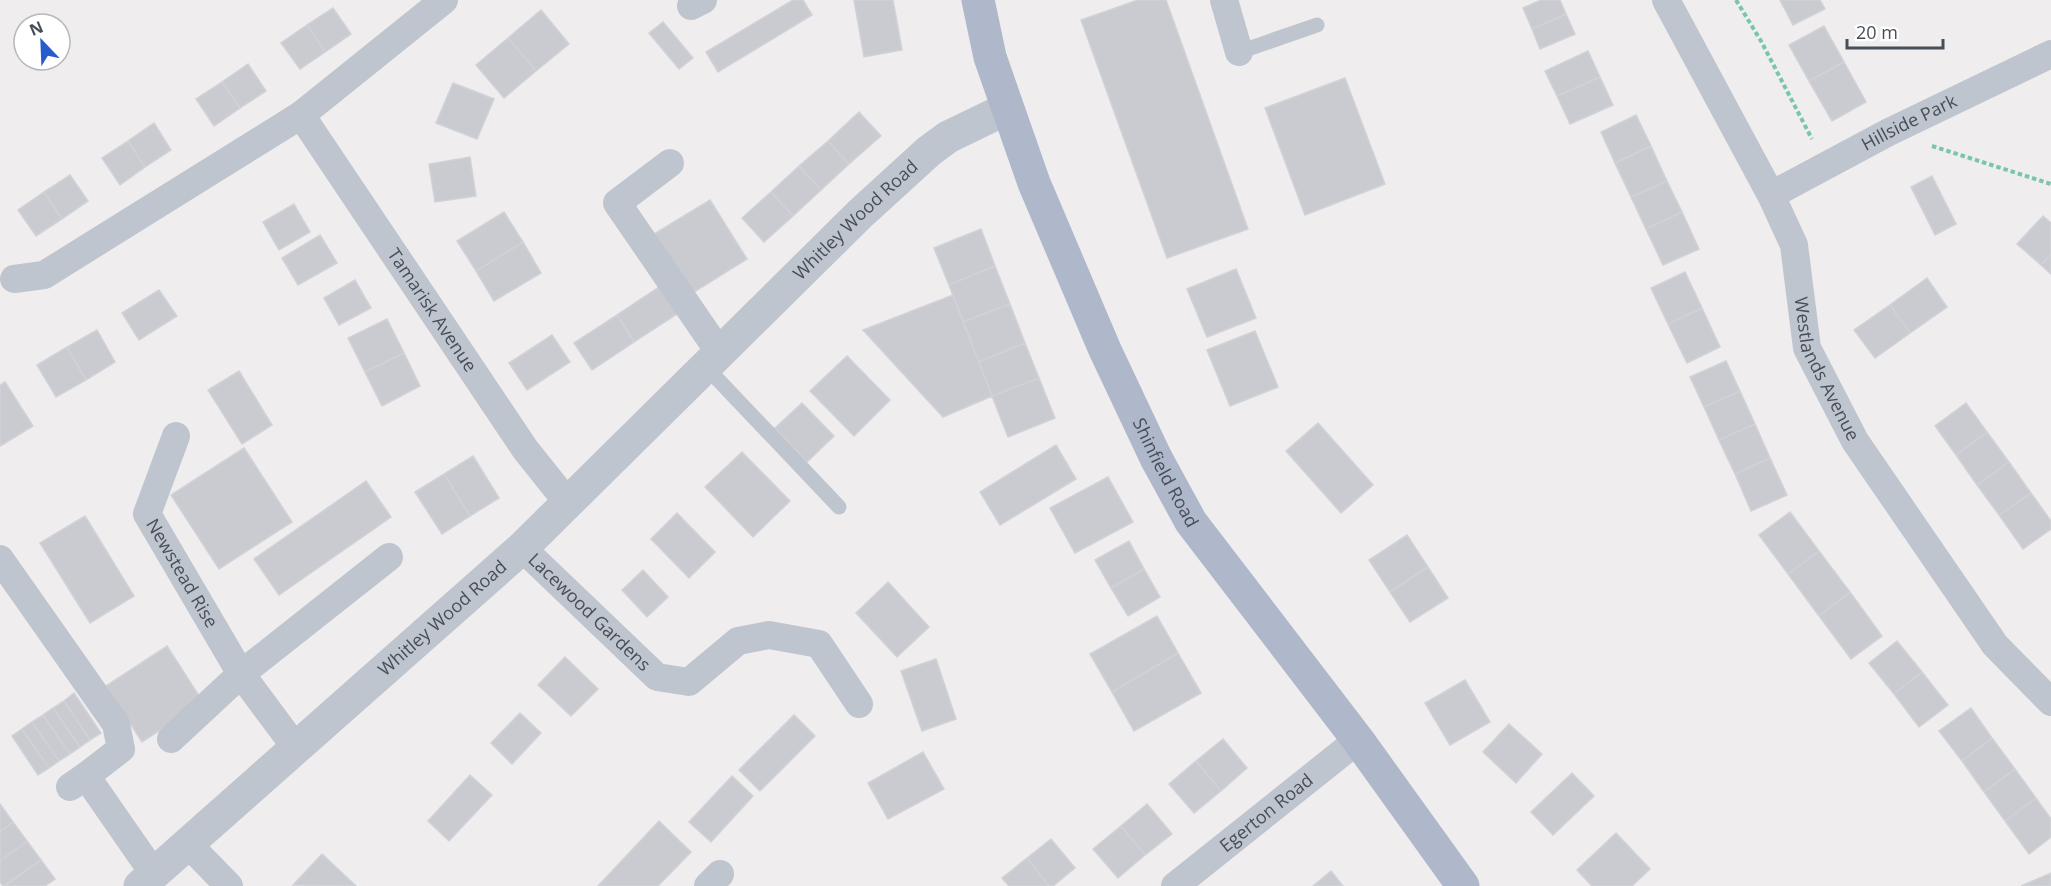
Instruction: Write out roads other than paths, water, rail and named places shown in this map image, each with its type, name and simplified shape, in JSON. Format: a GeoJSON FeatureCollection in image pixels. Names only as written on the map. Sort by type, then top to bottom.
{"type":"FeatureCollection","features":[{"type":"Feature","properties":{"kind":"main road","name":"Shinfield Road"},"geometry":{"type":"LineString","coordinates":[[978,0],[988,47],[1006,109],[1050,222],[1105,350],[1156,458],[1191,522],[1358,740],[1463,886]]}},
{"type":"Feature","properties":{"kind":"street"},"geometry":{"type":"LineString","coordinates":[[14,279],[44,275],[301,115],[444,0]]}},
{"type":"Feature","properties":{"kind":"street"},"geometry":{"type":"LineString","coordinates":[[1224,0],[1239,52]]}},
{"type":"Feature","properties":{"kind":"street","name":"Westlands Avenue"},"geometry":{"type":"LineString","coordinates":[[1666,0],[1771,195],[1794,245],[1807,348],[1855,441],[1995,645],[2051,702]]}},
{"type":"Feature","properties":{"kind":"street","name":"Hillside Park"},"geometry":{"type":"LineString","coordinates":[[1771,195],[1889,132],[2051,54]]}},
{"type":"Feature","properties":{"kind":"street","name":"Whitley Wood Road"},"geometry":{"type":"LineString","coordinates":[[0,559],[116,724],[121,749],[78,782],[147,880],[522,548],[860,214],[929,151],[948,137],[1006,109]]}},
{"type":"Feature","properties":{"kind":"street","name":"Tamarisk Avenue"},"geometry":{"type":"LineString","coordinates":[[301,115],[525,449],[568,503]]}},
{"type":"Feature","properties":{"kind":"street"},"geometry":{"type":"LineString","coordinates":[[670,163],[617,203],[713,360]]}},
{"type":"Feature","properties":{"kind":"street","name":"Newstead Rise"},"geometry":{"type":"LineString","coordinates":[[176,436],[147,514],[241,674],[296,747]]}},
{"type":"Feature","properties":{"kind":"street","name":"Lacewood Gardens"},"geometry":{"type":"LineString","coordinates":[[522,548],[657,677],[689,682],[738,641],[769,634],[819,644],[859,704]]}},
{"type":"Feature","properties":{"kind":"street"},"geometry":{"type":"LineString","coordinates":[[171,739],[241,674],[389,557]]}},
{"type":"Feature","properties":{"kind":"street","name":"Egerton Road"},"geometry":{"type":"LineString","coordinates":[[1175,886],[1358,740]]}},
{"type":"Feature","properties":{"kind":"street"},"geometry":{"type":"LineString","coordinates":[[188,844],[229,886]]}},
{"type":"Feature","properties":{"kind":"lane"},"geometry":{"type":"LineString","coordinates":[[1239,52],[1317,25]]}},
{"type":"Feature","properties":{"kind":"lane"},"geometry":{"type":"LineString","coordinates":[[713,360],[839,507]]}}]}
